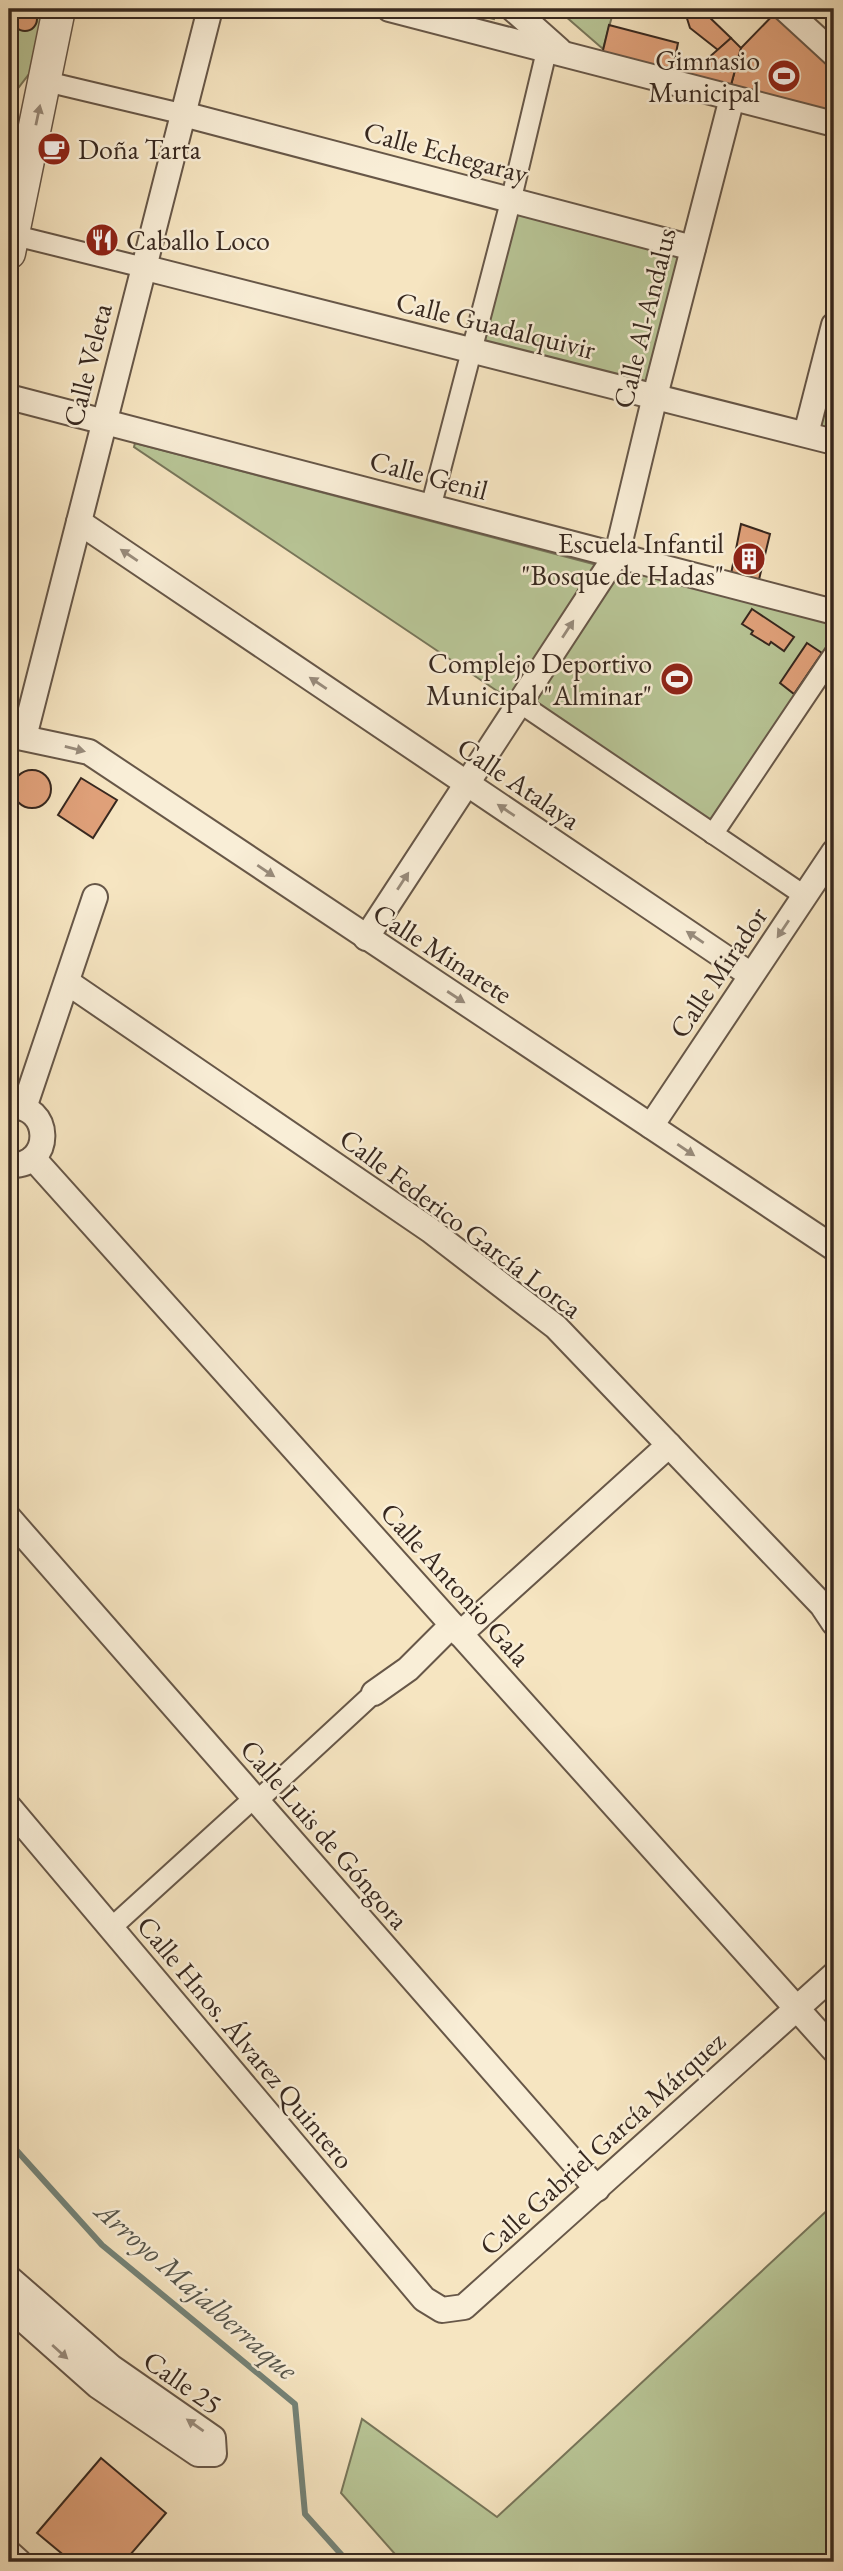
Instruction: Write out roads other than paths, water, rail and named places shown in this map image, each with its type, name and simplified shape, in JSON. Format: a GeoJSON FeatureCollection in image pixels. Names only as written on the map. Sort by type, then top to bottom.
{"type":"FeatureCollection","features":[{"type":"Feature","properties":{"kind":"street"},"geometry":{"type":"LineString","coordinates":[[60,9],[11,244],[142,267]]}},
{"type":"Feature","properties":{"kind":"street","name":"Calle Veleta"},"geometry":{"type":"LineString","coordinates":[[17,736],[79,522],[209,9]]}},
{"type":"Feature","properties":{"kind":"street"},"geometry":{"type":"LineString","coordinates":[[388,9],[834,124]]}},
{"type":"Feature","properties":{"kind":"street"},"geometry":{"type":"LineString","coordinates":[[513,9],[554,51]]}},
{"type":"Feature","properties":{"kind":"street"},"geometry":{"type":"LineString","coordinates":[[785,9],[834,54]]}},
{"type":"Feature","properties":{"kind":"street"},"geometry":{"type":"LineString","coordinates":[[431,506],[470,349],[554,51]]}},
{"type":"Feature","properties":{"kind":"street"},"geometry":{"type":"LineString","coordinates":[[44,81],[183,114]]}},
{"type":"Feature","properties":{"kind":"street","name":"Calle Al-Andalus"},"geometry":{"type":"LineString","coordinates":[[366,938],[617,554],[654,396],[732,97]]}},
{"type":"Feature","properties":{"kind":"street","name":"Calle Echegaray"},"geometry":{"type":"LineString","coordinates":[[183,114],[693,248]]}},
{"type":"Feature","properties":{"kind":"street","name":"Calle Guadalquivir"},"geometry":{"type":"LineString","coordinates":[[142,267],[834,442]]}},
{"type":"Feature","properties":{"kind":"street"},"geometry":{"type":"LineString","coordinates":[[806,434],[834,325]]}},
{"type":"Feature","properties":{"kind":"street","name":"Calle Genil"},"geometry":{"type":"LineString","coordinates":[[9,397],[834,612]]}},
{"type":"Feature","properties":{"kind":"street","name":"Calle Atalaya"},"geometry":{"type":"LineString","coordinates":[[79,522],[751,975]]}},
{"type":"Feature","properties":{"kind":"street"},"geometry":{"type":"LineString","coordinates":[[713,834],[834,654]]}},
{"type":"Feature","properties":{"kind":"street"},"geometry":{"type":"LineString","coordinates":[[520,703],[804,896]]}},
{"type":"Feature","properties":{"kind":"street","name":"Calle Minarete"},"geometry":{"type":"LineString","coordinates":[[17,736],[89,752],[834,1248]]}},
{"type":"Feature","properties":{"kind":"street","name":"Calle Mirador"},"geometry":{"type":"LineString","coordinates":[[651,1126],[834,852]]}},
{"type":"Feature","properties":{"kind":"street"},"geometry":{"type":"LineString","coordinates":[[21,1161],[39,1152],[43,1135],[38,1118],[16,1107],[66,982],[94,897]]}},
{"type":"Feature","properties":{"kind":"street","name":"Calle Federico García Lorca"},"geometry":{"type":"LineString","coordinates":[[66,982],[451,1246],[556,1327],[822,1605],[834,1623]]}},
{"type":"Feature","properties":{"kind":"street","name":"Calle Antonio Gala"},"geometry":{"type":"LineString","coordinates":[[21,1161],[456,1629],[834,2050]]}},
{"type":"Feature","properties":{"kind":"street"},"geometry":{"type":"LineString","coordinates":[[111,1928],[374,1693],[456,1629],[669,1445]]}},
{"type":"Feature","properties":{"kind":"street","name":"Calle Luis de Góngora"},"geometry":{"type":"LineString","coordinates":[[9,1518],[597,2189]]}},
{"type":"Feature","properties":{"kind":"street","name":"Calle Hnos. Álvarez Quintero"},"geometry":{"type":"LineString","coordinates":[[9,1807],[424,2299],[442,2310]]}},
{"type":"Feature","properties":{"kind":"street"},"geometry":{"type":"LineString","coordinates":[[797,2009],[834,1975]]}},
{"type":"Feature","properties":{"kind":"street","name":"Calle Gabriel García Márquez"},"geometry":{"type":"LineString","coordinates":[[442,2310],[464,2307],[797,2009]]}},
{"type":"Feature","properties":{"kind":"street","name":"Calle 25"},"geometry":{"type":"LineString","coordinates":[[9,2278],[111,2367],[213,2438],[214,2454],[198,2455],[98,2386],[9,2307]]}},
{"type":"Feature","properties":{"kind":"street"},"geometry":{"type":"LineString","coordinates":[[9,2553],[19,2562]]}},
{"type":"Feature","properties":{"kind":"waterway","name":"Arroyo Majalberraque"},"geometry":{"type":"LineString","coordinates":[[9,2142],[102,2245],[295,2404],[305,2514],[348,2562]]}},
{"type":"Feature","properties":{"kind":"place","name":"Gimnasio Municipal"},"geometry":{"type":"Point","coordinates":[784,76]}},
{"type":"Feature","properties":{"kind":"place","name":"Doña Tarta"},"geometry":{"type":"Point","coordinates":[54,149]}},
{"type":"Feature","properties":{"kind":"place","name":"Caballo Loco"},"geometry":{"type":"Point","coordinates":[102,240]}},
{"type":"Feature","properties":{"kind":"place","name":"Escuela Infantil \"Bosque de Hadas\""},"geometry":{"type":"Point","coordinates":[749,559]}},
{"type":"Feature","properties":{"kind":"place","name":"Complejo Deportivo Municipal \"Alminar\""},"geometry":{"type":"Point","coordinates":[677,679]}}]}
